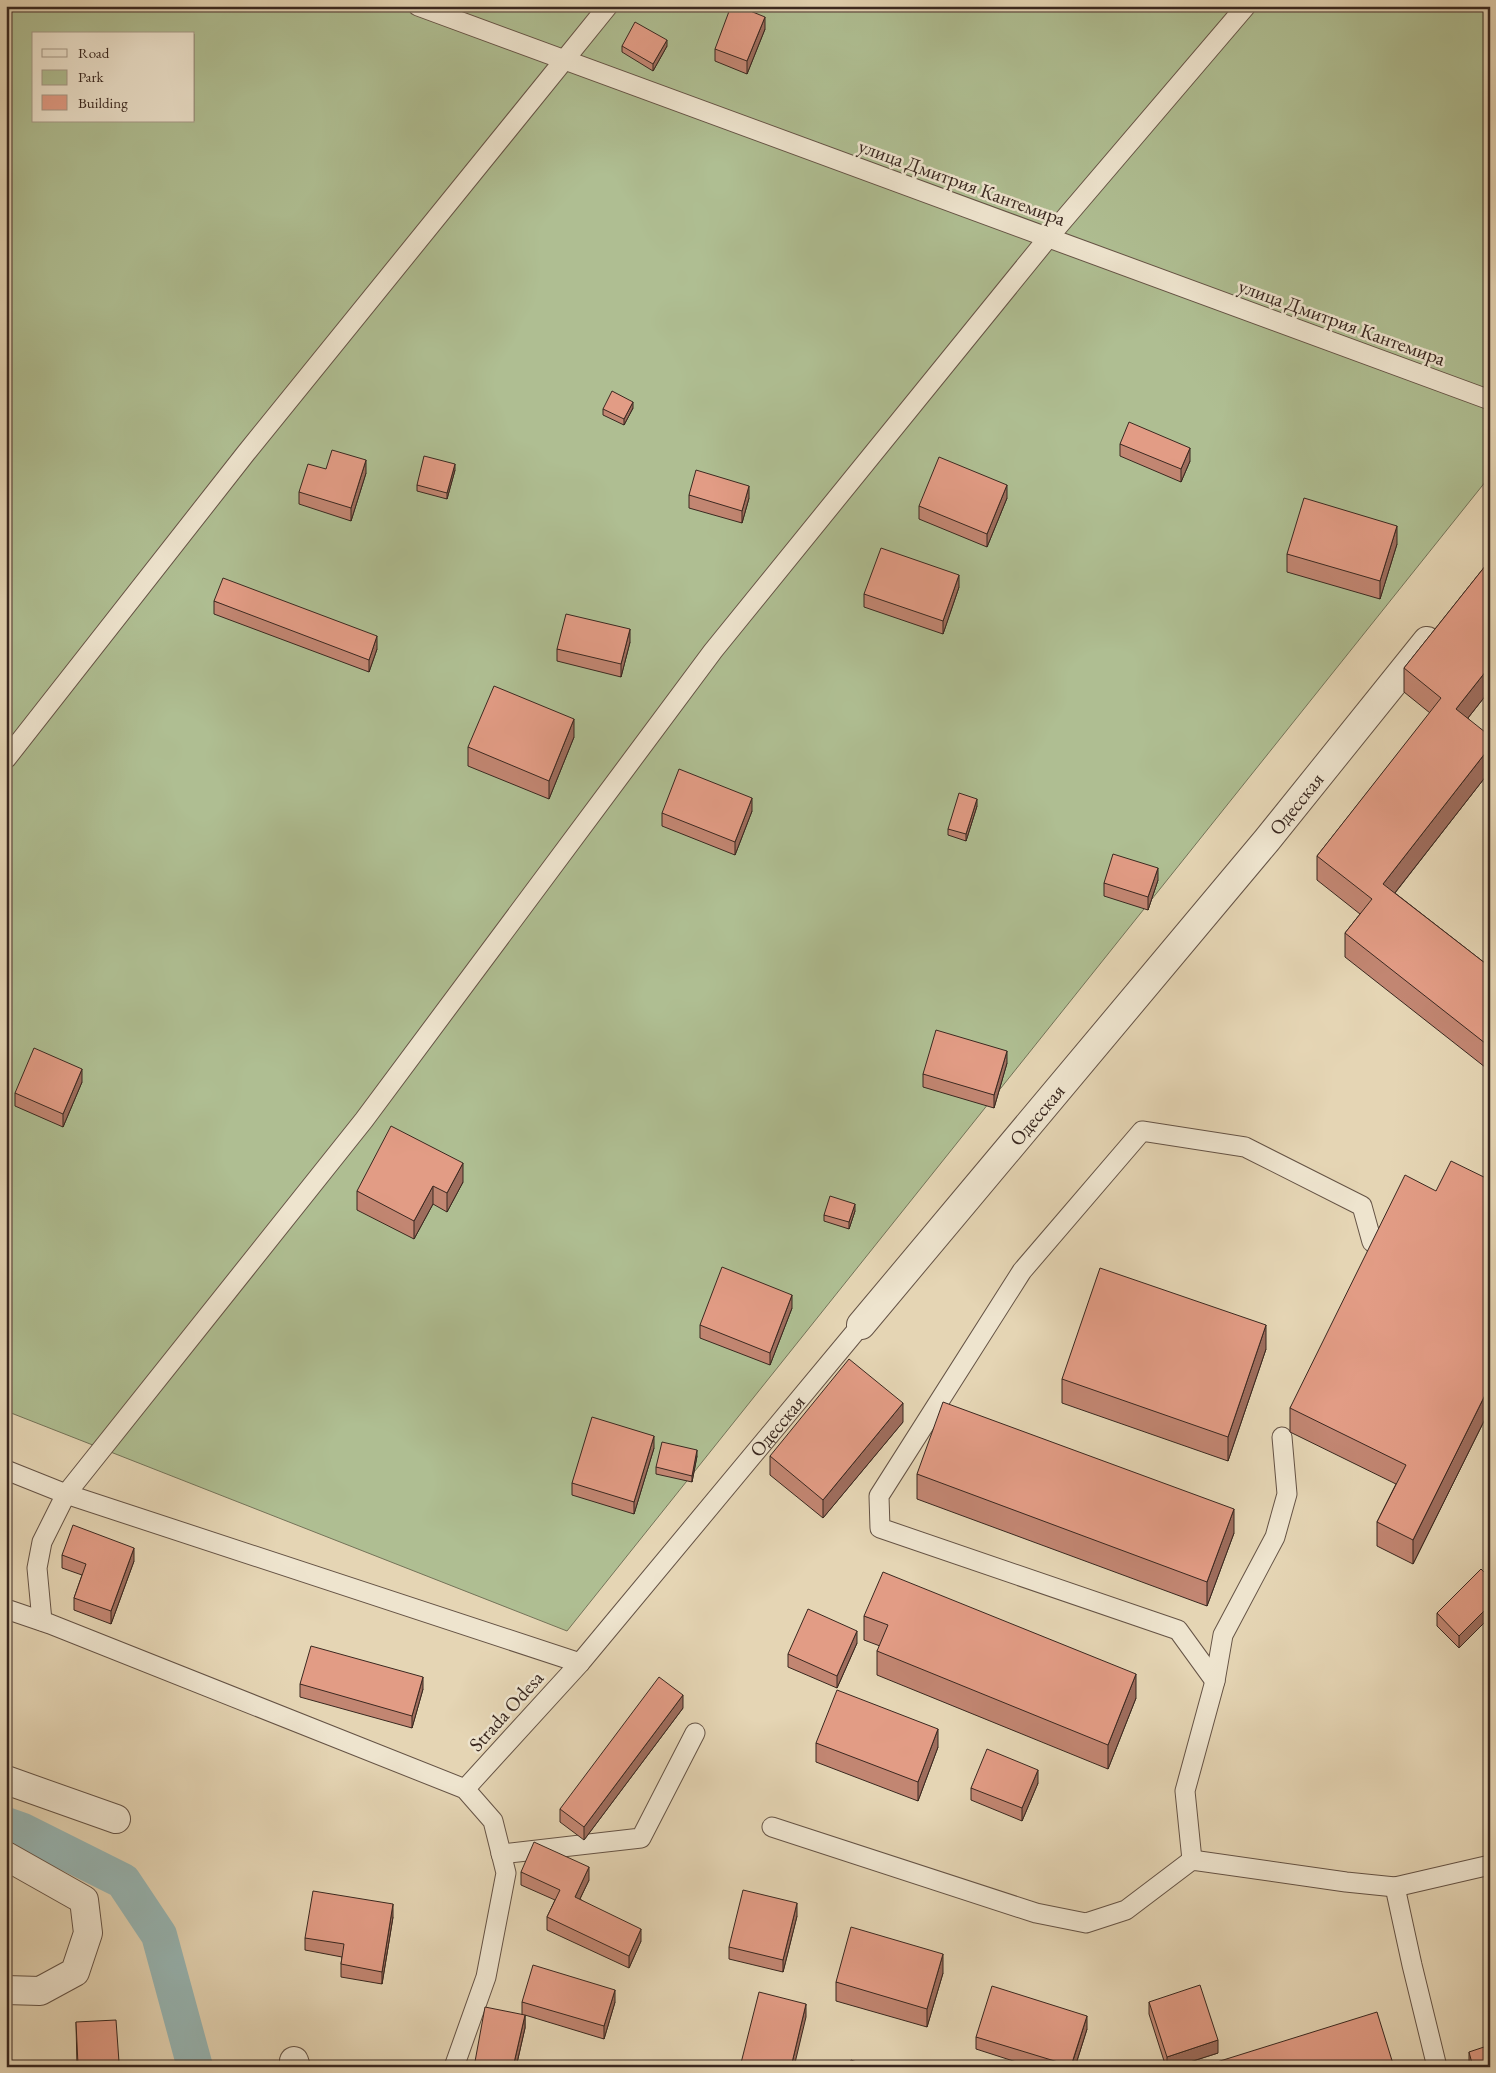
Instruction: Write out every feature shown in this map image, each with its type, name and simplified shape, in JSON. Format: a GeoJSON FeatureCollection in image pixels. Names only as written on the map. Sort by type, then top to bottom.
{"type":"FeatureCollection","features":[{"type":"Feature","properties":{"kind":"street","name":"Одесская"},"geometry":{"type":"LineString","coordinates":[[861,1326],[1267,840],[1440,625]]}},
{"type":"Feature","properties":{"kind":"street"},"geometry":{"type":"LineString","coordinates":[[6,1780],[116,1819]]}},
{"type":"Feature","properties":{"kind":"street"},"geometry":{"type":"LineString","coordinates":[[6,1856],[84,1900],[88,1933],[75,1972],[40,1991],[6,1990]]}},
{"type":"Feature","properties":{"kind":"lane","name":"улица Дмитрия Кантемира"},"geometry":{"type":"LineString","coordinates":[[418,6],[1490,400]]}},
{"type":"Feature","properties":{"kind":"lane"},"geometry":{"type":"LineString","coordinates":[[6,759],[246,453],[608,6]]}},
{"type":"Feature","properties":{"kind":"lane"},"geometry":{"type":"LineString","coordinates":[[42,1621],[37,1568],[42,1542],[66,1494],[364,1120],[714,651],[1048,238],[1246,6]]}},
{"type":"Feature","properties":{"kind":"lane"},"geometry":{"type":"LineString","coordinates":[[1215,1681],[1178,1630],[880,1528],[879,1496],[1022,1271],[1142,1131],[1245,1147],[1362,1206],[1372,1242]]}},
{"type":"Feature","properties":{"kind":"lane","name":"Одесская"},"geometry":{"type":"LineString","coordinates":[[580,1663],[861,1326]]}},
{"type":"Feature","properties":{"kind":"lane"},"geometry":{"type":"LineString","coordinates":[[1192,1860],[1185,1791],[1215,1681],[1223,1635],[1275,1537],[1287,1494],[1282,1438]]}},
{"type":"Feature","properties":{"kind":"lane"},"geometry":{"type":"LineString","coordinates":[[6,1470],[66,1494],[580,1663]]}},
{"type":"Feature","properties":{"kind":"lane"},"geometry":{"type":"LineString","coordinates":[[6,1608],[465,1789],[493,1820],[506,1873],[486,1977],[454,2067]]}},
{"type":"Feature","properties":{"kind":"lane","name":"Strada Odesa"},"geometry":{"type":"LineString","coordinates":[[465,1789],[580,1663]]}},
{"type":"Feature","properties":{"kind":"lane"},"geometry":{"type":"LineString","coordinates":[[501,1854],[640,1838],[695,1733]]}},
{"type":"Feature","properties":{"kind":"lane"},"geometry":{"type":"LineString","coordinates":[[772,1827],[1036,1913],[1086,1923],[1126,1910],[1192,1860],[1346,1882],[1395,1887],[1490,1865]]}},
{"type":"Feature","properties":{"kind":"lane"},"geometry":{"type":"LineString","coordinates":[[1395,1887],[1437,2067]]}},
{"type":"Feature","properties":{"kind":"green space"},"geometry":{"type":"Polygon","coordinates":[[[6,6],[1490,6],[1490,476],[567,1631],[6,1411],[6,6]]]}},
{"type":"Feature","properties":{"kind":"building"},"geometry":{"type":"Polygon","coordinates":[[[731,6],[738,6],[765,17],[747,61],[715,49],[731,6]]]}},
{"type":"Feature","properties":{"kind":"building"},"geometry":{"type":"Polygon","coordinates":[[[635,22],[667,40],[653,64],[622,46],[635,22]]]}},
{"type":"Feature","properties":{"kind":"building"},"geometry":{"type":"Polygon","coordinates":[[[612,391],[633,402],[624,419],[603,409],[612,391]]]}},
{"type":"Feature","properties":{"kind":"building"},"geometry":{"type":"Polygon","coordinates":[[[1129,422],[1190,448],[1181,469],[1120,444],[1129,422]]]}},
{"type":"Feature","properties":{"kind":"building"},"geometry":{"type":"Polygon","coordinates":[[[332,450],[366,460],[351,508],[299,492],[308,464],[326,469],[332,450]]]}},
{"type":"Feature","properties":{"kind":"building"},"geometry":{"type":"Polygon","coordinates":[[[424,456],[455,464],[447,493],[417,485],[424,456]]]}},
{"type":"Feature","properties":{"kind":"building"},"geometry":{"type":"Polygon","coordinates":[[[939,457],[1007,485],[987,534],[919,506],[939,457]]]}},
{"type":"Feature","properties":{"kind":"building"},"geometry":{"type":"Polygon","coordinates":[[[696,470],[749,486],[742,511],[689,495],[696,470]]]}},
{"type":"Feature","properties":{"kind":"building"},"geometry":{"type":"Polygon","coordinates":[[[1304,498],[1397,526],[1380,581],[1287,554],[1304,498]]]}},
{"type":"Feature","properties":{"kind":"building"},"geometry":{"type":"Polygon","coordinates":[[[881,548],[959,575],[943,621],[864,594],[881,548]]]}},
{"type":"Feature","properties":{"kind":"building"},"geometry":{"type":"Polygon","coordinates":[[[1490,560],[1490,666],[1456,709],[1490,736],[1490,747],[1383,884],[1490,967],[1490,1047],[1345,933],[1372,899],[1317,856],[1441,698],[1404,668],[1490,560]]]}},
{"type":"Feature","properties":{"kind":"building"},"geometry":{"type":"Polygon","coordinates":[[[223,578],[377,636],[369,660],[214,601],[223,578]]]}},
{"type":"Feature","properties":{"kind":"building"},"geometry":{"type":"Polygon","coordinates":[[[566,614],[630,629],[621,664],[557,649],[566,614]]]}},
{"type":"Feature","properties":{"kind":"building"},"geometry":{"type":"Polygon","coordinates":[[[494,686],[574,719],[549,781],[468,747],[494,686]]]}},
{"type":"Feature","properties":{"kind":"building"},"geometry":{"type":"Polygon","coordinates":[[[679,769],[752,798],[735,842],[662,813],[679,769]]]}},
{"type":"Feature","properties":{"kind":"building"},"geometry":{"type":"Polygon","coordinates":[[[959,793],[977,799],[966,834],[948,829],[959,793]]]}},
{"type":"Feature","properties":{"kind":"building"},"geometry":{"type":"Polygon","coordinates":[[[1113,854],[1158,868],[1148,897],[1104,883],[1113,854]]]}},
{"type":"Feature","properties":{"kind":"building"},"geometry":{"type":"Polygon","coordinates":[[[936,1030],[1007,1051],[994,1095],[923,1074],[936,1030]]]}},
{"type":"Feature","properties":{"kind":"building"},"geometry":{"type":"Polygon","coordinates":[[[34,1048],[82,1069],[63,1114],[15,1093],[34,1048]]]}},
{"type":"Feature","properties":{"kind":"building"},"geometry":{"type":"Polygon","coordinates":[[[391,1126],[463,1163],[447,1193],[433,1186],[414,1221],[357,1191],[391,1126]]]}},
{"type":"Feature","properties":{"kind":"building"},"geometry":{"type":"Polygon","coordinates":[[[1451,1161],[1490,1180],[1490,1385],[1413,1540],[1377,1522],[1406,1465],[1290,1408],[1405,1175],[1436,1191],[1451,1161]]]}},
{"type":"Feature","properties":{"kind":"building"},"geometry":{"type":"Polygon","coordinates":[[[830,1196],[855,1204],[849,1222],[824,1215],[830,1196]]]}},
{"type":"Feature","properties":{"kind":"building"},"geometry":{"type":"Polygon","coordinates":[[[722,1267],[792,1295],[770,1353],[700,1325],[722,1267]]]}},
{"type":"Feature","properties":{"kind":"building"},"geometry":{"type":"Polygon","coordinates":[[[1100,1268],[1266,1325],[1228,1437],[1062,1379],[1100,1268]]]}},
{"type":"Feature","properties":{"kind":"building"},"geometry":{"type":"Polygon","coordinates":[[[849,1359],[903,1403],[823,1500],[770,1456],[849,1359]]]}},
{"type":"Feature","properties":{"kind":"building"},"geometry":{"type":"Polygon","coordinates":[[[943,1402],[1234,1509],[1207,1582],[917,1474],[943,1402]]]}},
{"type":"Feature","properties":{"kind":"building"},"geometry":{"type":"Polygon","coordinates":[[[592,1417],[654,1436],[634,1502],[572,1483],[592,1417]]]}},
{"type":"Feature","properties":{"kind":"building"},"geometry":{"type":"Polygon","coordinates":[[[662,1442],[697,1450],[692,1476],[656,1467],[662,1442]]]}},
{"type":"Feature","properties":{"kind":"building"},"geometry":{"type":"Polygon","coordinates":[[[73,1525],[134,1548],[111,1611],[74,1598],[86,1564],[62,1555],[73,1525]]]}},
{"type":"Feature","properties":{"kind":"building"},"geometry":{"type":"Polygon","coordinates":[[[1481,1569],[1490,1578],[1490,1605],[1459,1636],[1437,1613],[1481,1569]]]}},
{"type":"Feature","properties":{"kind":"building"},"geometry":{"type":"Polygon","coordinates":[[[883,1572],[1136,1674],[1108,1745],[877,1651],[888,1625],[864,1616],[883,1572]]]}},
{"type":"Feature","properties":{"kind":"building"},"geometry":{"type":"Polygon","coordinates":[[[808,1609],[857,1631],[837,1676],[788,1654],[808,1609]]]}},
{"type":"Feature","properties":{"kind":"building"},"geometry":{"type":"Polygon","coordinates":[[[311,1646],[423,1677],[412,1716],[300,1684],[311,1646]]]}},
{"type":"Feature","properties":{"kind":"building"},"geometry":{"type":"Polygon","coordinates":[[[659,1677],[683,1695],[584,1827],[560,1809],[659,1677]]]}},
{"type":"Feature","properties":{"kind":"building"},"geometry":{"type":"Polygon","coordinates":[[[837,1690],[938,1729],[918,1782],[816,1743],[837,1690]]]}},
{"type":"Feature","properties":{"kind":"building"},"geometry":{"type":"Polygon","coordinates":[[[987,1749],[1038,1770],[1022,1808],[971,1788],[987,1749]]]}},
{"type":"Feature","properties":{"kind":"building"},"geometry":{"type":"Polygon","coordinates":[[[534,1842],[589,1867],[575,1897],[641,1929],[629,1956],[547,1917],[560,1890],[521,1872],[534,1842]]]}},
{"type":"Feature","properties":{"kind":"building"},"geometry":{"type":"Polygon","coordinates":[[[743,1890],[797,1903],[783,1960],[729,1947],[743,1890]]]}},
{"type":"Feature","properties":{"kind":"building"},"geometry":{"type":"Polygon","coordinates":[[[313,1891],[393,1904],[382,1972],[341,1964],[344,1944],[305,1938],[313,1891]]]}},
{"type":"Feature","properties":{"kind":"building"},"geometry":{"type":"Polygon","coordinates":[[[851,1927],[943,1954],[927,2009],[836,1982],[851,1927]]]}},
{"type":"Feature","properties":{"kind":"building"},"geometry":{"type":"Polygon","coordinates":[[[533,1965],[615,1990],[604,2026],[522,2002],[533,1965]]]}},
{"type":"Feature","properties":{"kind":"building"},"geometry":{"type":"Polygon","coordinates":[[[1200,1985],[1218,2040],[1167,2057],[1149,2002],[1200,1985]]]}},
{"type":"Feature","properties":{"kind":"building"},"geometry":{"type":"Polygon","coordinates":[[[992,1986],[1087,2016],[1071,2066],[976,2037],[992,1986]]]}},
{"type":"Feature","properties":{"kind":"building"},"geometry":{"type":"Polygon","coordinates":[[[759,1992],[806,2004],[791,2067],[740,2067],[759,1992]]]}},
{"type":"Feature","properties":{"kind":"building"},"geometry":{"type":"Polygon","coordinates":[[[485,2007],[525,2015],[514,2063],[526,2065],[525,2067],[474,2067],[485,2007]]]}},
{"type":"Feature","properties":{"kind":"building"},"geometry":{"type":"Polygon","coordinates":[[[1377,2012],[1394,2067],[1204,2066],[1377,2012]]]}},
{"type":"Feature","properties":{"kind":"building"},"geometry":{"type":"Polygon","coordinates":[[[116,2020],[119,2062],[78,2065],[76,2022],[116,2020]]]}},
{"type":"Feature","properties":{"kind":"building"},"geometry":{"type":"Polygon","coordinates":[[[1490,2045],[1490,2067],[1473,2067],[1469,2052],[1490,2045]]]}},
{"type":"Feature","properties":{"kind":"building"},"geometry":{"type":"Polygon","coordinates":[[[851,2060],[871,2067],[849,2067],[851,2060]]]}},
{"type":"Feature","properties":{"kind":"waterway"},"geometry":{"type":"LineString","coordinates":[[6,1825],[23,1831],[123,1881],[159,1935],[195,2067]]}}]}
